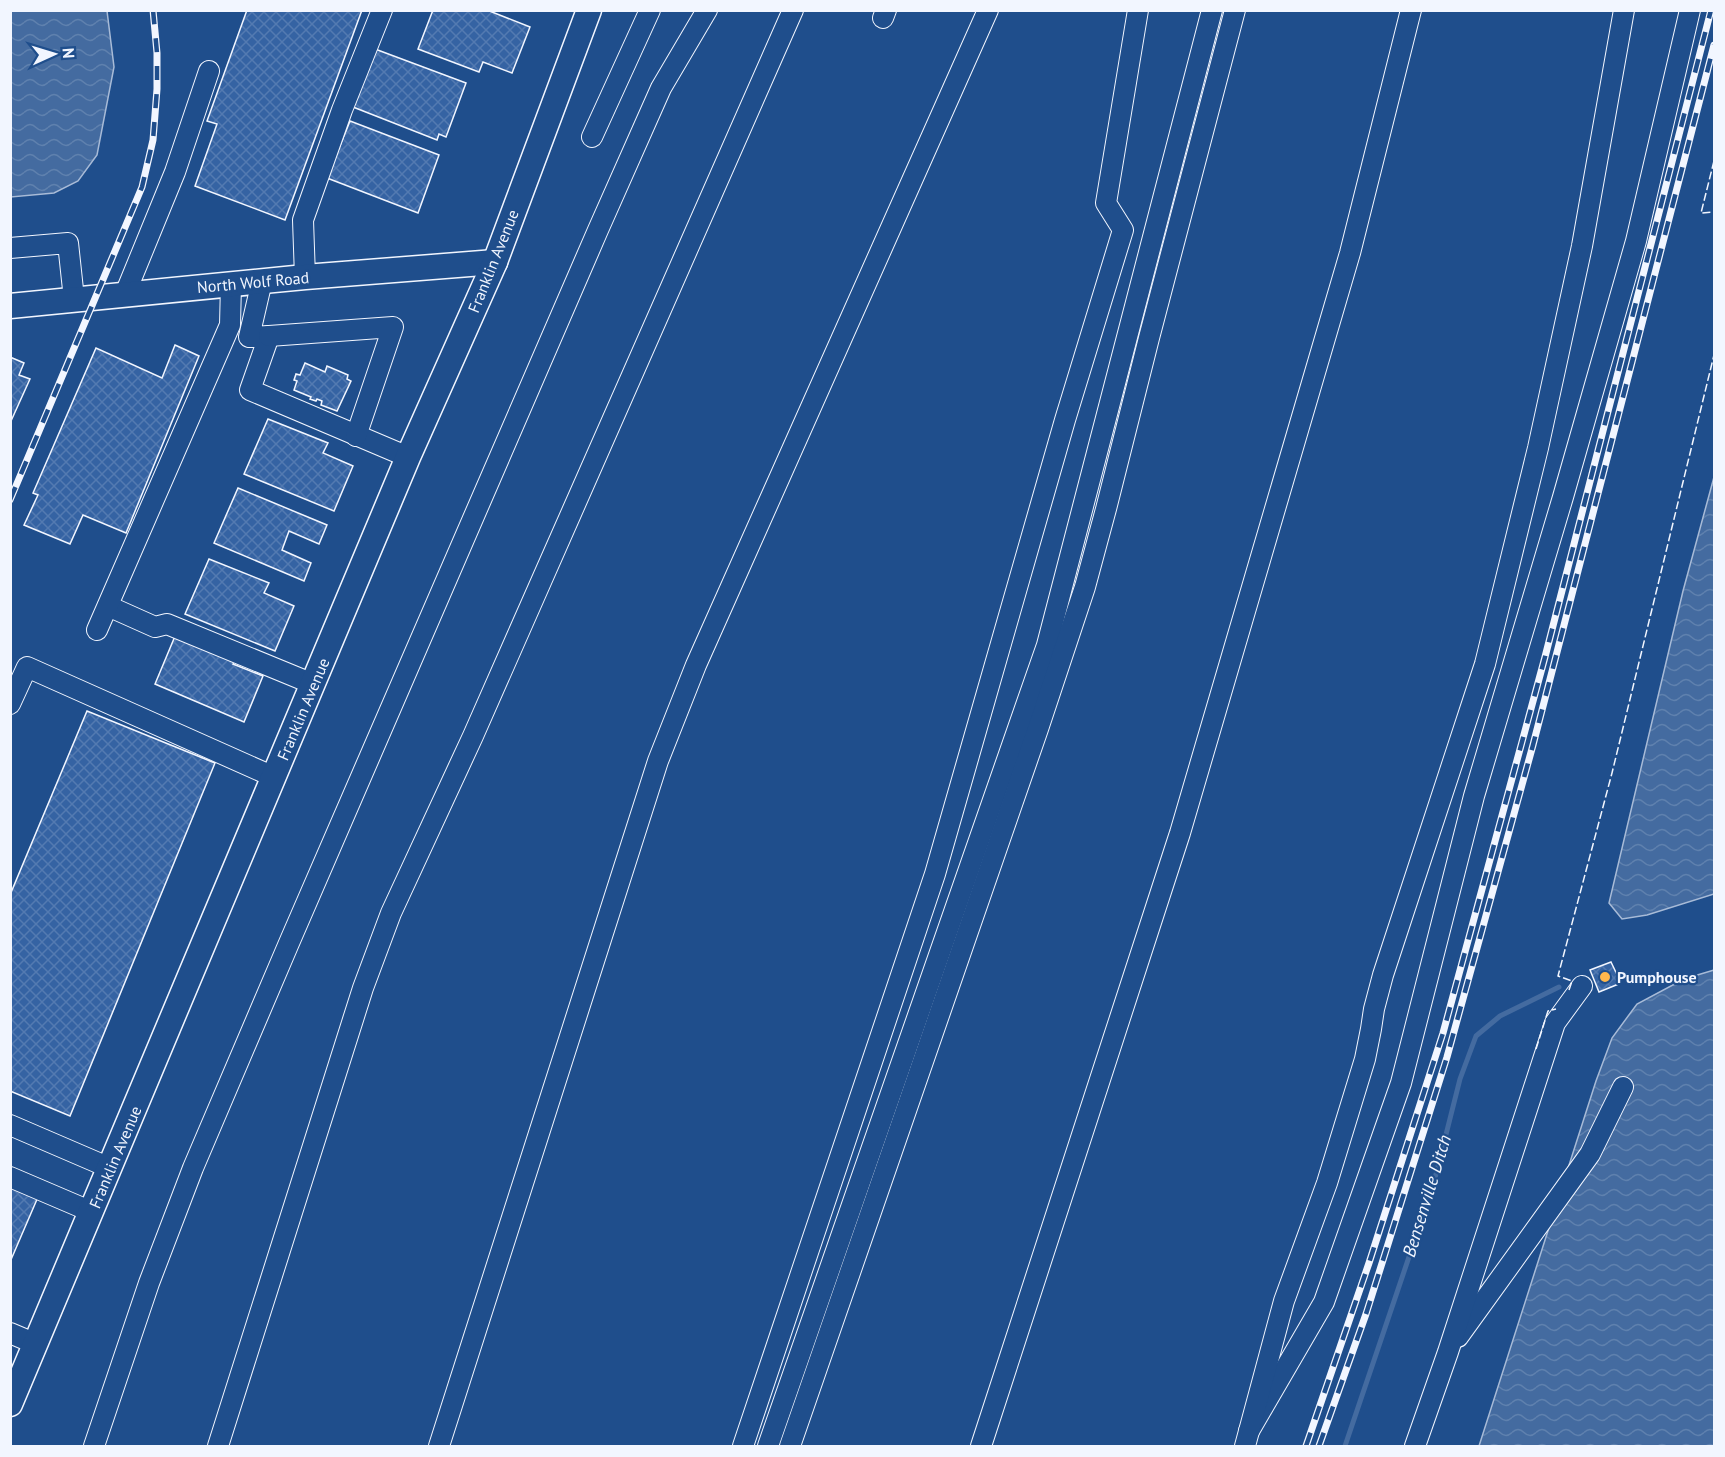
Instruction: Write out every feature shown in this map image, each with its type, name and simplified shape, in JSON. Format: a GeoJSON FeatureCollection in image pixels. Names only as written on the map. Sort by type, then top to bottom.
{"type":"FeatureCollection","features":[{"type":"Feature","properties":{"kind":"main road","name":"Franklin Avenue"},"geometry":{"type":"LineString","coordinates":[[10,1404],[408,457],[495,262],[589,10]]}},
{"type":"Feature","properties":{"kind":"main road","name":"North Wolf Road"},"geometry":{"type":"LineString","coordinates":[[10,306],[305,277],[495,262]]}},
{"type":"Feature","properties":{"kind":"lane"},"geometry":{"type":"LineString","coordinates":[[305,277],[303,220],[342,110],[382,10]]}},
{"type":"Feature","properties":{"kind":"lane"},"geometry":{"type":"LineString","coordinates":[[592,138],[650,10]]}},
{"type":"Feature","properties":{"kind":"lane"},"geometry":{"type":"LineString","coordinates":[[94,1446],[149,1283],[173,1220],[289,943],[661,88],[707,10]]}},
{"type":"Feature","properties":{"kind":"lane"},"geometry":{"type":"LineString","coordinates":[[218,1446],[363,988],[392,913],[488,703],[793,10]]}},
{"type":"Feature","properties":{"kind":"lane"},"geometry":{"type":"LineString","coordinates":[[439,1446],[658,761],[701,654],[988,10]]}},
{"type":"Feature","properties":{"kind":"lane"},"geometry":{"type":"LineString","coordinates":[[743,1446],[934,874],[1065,420],[1123,230],[1106,203],[1138,10]]}},
{"type":"Feature","properties":{"kind":"lane"},"geometry":{"type":"LineString","coordinates":[[768,1446],[1047,645],[1212,10]]}},
{"type":"Feature","properties":{"kind":"lane"},"geometry":{"type":"LineString","coordinates":[[790,1446],[1085,587],[1235,10]]}},
{"type":"Feature","properties":{"kind":"lane"},"geometry":{"type":"LineString","coordinates":[[981,1446],[1180,833],[1350,253],[1411,10]]}},
{"type":"Feature","properties":{"kind":"lane"},"geometry":{"type":"LineString","coordinates":[[1247,1439],[1284,1301],[1327,1183],[1365,1059],[1383,975],[1485,664],[1538,448],[1582,246],[1624,10]]}},
{"type":"Feature","properties":{"kind":"lane"},"geometry":{"type":"LineString","coordinates":[[1247,1439],[1324,1302],[1401,1083],[1474,796],[1563,497],[1632,252],[1690,10]]}},
{"type":"Feature","properties":{"kind":"lane"},"geometry":{"type":"LineString","coordinates":[[124,294],[175,172],[209,71]]}},
{"type":"Feature","properties":{"kind":"lane"},"geometry":{"type":"LineString","coordinates":[[10,248],[68,243],[74,299]]}},
{"type":"Feature","properties":{"kind":"lane"},"geometry":{"type":"LineString","coordinates":[[262,281],[249,337],[393,327],[356,436]]}},
{"type":"Feature","properties":{"kind":"lane"},"geometry":{"type":"LineString","coordinates":[[97,630],[230,325],[231,284]]}},
{"type":"Feature","properties":{"kind":"lane"},"geometry":{"type":"LineString","coordinates":[[269,336],[250,390],[408,457]]}},
{"type":"Feature","properties":{"kind":"lane"},"geometry":{"type":"LineString","coordinates":[[108,606],[155,627],[167,624],[314,684]]}},
{"type":"Feature","properties":{"kind":"lane"},"geometry":{"type":"LineString","coordinates":[[10,704],[27,667],[274,777]]}},
{"type":"Feature","properties":{"kind":"lane"},"geometry":{"type":"LineString","coordinates":[[1415,1446],[1555,1023],[1582,986]]}},
{"type":"Feature","properties":{"kind":"lane"},"geometry":{"type":"LineString","coordinates":[[1448,1352],[1590,1154],[1623,1087]]}},
{"type":"Feature","properties":{"kind":"lane"},"geometry":{"type":"LineString","coordinates":[[10,1125],[110,1168]]}},
{"type":"Feature","properties":{"kind":"lane"},"geometry":{"type":"LineString","coordinates":[[10,1177],[92,1212]]}},
{"type":"Feature","properties":{"kind":"lane"},"geometry":{"type":"LineString","coordinates":[[10,1333],[36,1344]]}},
{"type":"Feature","properties":{"kind":"water"},"geometry":{"type":"Polygon","coordinates":[[[11,10],[107,11],[114,67],[97,155],[78,181],[54,193],[11,197],[11,10]]]}},
{"type":"Feature","properties":{"kind":"water"},"geometry":{"type":"Polygon","coordinates":[[[1714,477],[1714,894],[1647,915],[1622,919],[1609,903],[1683,591],[1714,477]]]}},
{"type":"Feature","properties":{"kind":"water"},"geometry":{"type":"Polygon","coordinates":[[[1714,970],[1714,1446],[1479,1446],[1596,1081],[1612,1038],[1637,1004],[1684,979],[1714,970]]]}},
{"type":"Feature","properties":{"kind":"building"},"geometry":{"type":"Polygon","coordinates":[[[247,10],[362,10],[285,220],[195,186],[217,124],[207,121],[247,10]]]}},
{"type":"Feature","properties":{"kind":"building"},"geometry":{"type":"Polygon","coordinates":[[[433,10],[487,10],[530,27],[512,73],[483,62],[479,72],[418,49],[433,10]]]}},
{"type":"Feature","properties":{"kind":"building"},"geometry":{"type":"Polygon","coordinates":[[[375,49],[466,83],[446,137],[439,134],[437,140],[353,107],[375,49]]]}},
{"type":"Feature","properties":{"kind":"building"},"geometry":{"type":"Polygon","coordinates":[[[350,121],[439,155],[418,213],[327,178],[350,121]]]}},
{"type":"Feature","properties":{"kind":"building"},"geometry":{"type":"Polygon","coordinates":[[[175,345],[199,356],[126,533],[83,515],[70,544],[24,525],[38,495],[33,493],[96,348],[162,378],[175,345]]]}},
{"type":"Feature","properties":{"kind":"building"},"geometry":{"type":"Polygon","coordinates":[[[10,357],[24,363],[19,375],[30,379],[11,421],[10,357]]]}},
{"type":"Feature","properties":{"kind":"building"},"geometry":{"type":"Polygon","coordinates":[[[305,363],[325,372],[327,366],[348,375],[347,379],[351,381],[337,411],[321,405],[322,401],[310,399],[311,397],[294,390],[297,381],[294,380],[296,374],[300,375],[305,363]]]}},
{"type":"Feature","properties":{"kind":"building"},"geometry":{"type":"Polygon","coordinates":[[[268,419],[328,443],[323,453],[353,466],[334,511],[244,474],[268,419]]]}},
{"type":"Feature","properties":{"kind":"building"},"geometry":{"type":"Polygon","coordinates":[[[238,488],[327,525],[319,544],[289,531],[282,550],[311,563],[304,581],[214,543],[238,488]]]}},
{"type":"Feature","properties":{"kind":"building"},"geometry":{"type":"Polygon","coordinates":[[[209,559],[269,583],[264,593],[294,606],[275,651],[185,614],[209,559]]]}},
{"type":"Feature","properties":{"kind":"building"},"geometry":{"type":"Polygon","coordinates":[[[178,629],[238,654],[233,664],[263,676],[244,722],[155,684],[178,629]]]}},
{"type":"Feature","properties":{"kind":"building"},"geometry":{"type":"Polygon","coordinates":[[[87,711],[215,763],[70,1116],[10,1091],[10,895],[87,711]]]}},
{"type":"Feature","properties":{"kind":"building","name":"Pumphouse"},"geometry":{"type":"Polygon","coordinates":[[[1611,962],[1621,983],[1599,992],[1590,970],[1611,962]]]}},
{"type":"Feature","properties":{"kind":"building"},"geometry":{"type":"Polygon","coordinates":[[[10,1186],[38,1197],[10,1262],[10,1186]]]}},
{"type":"Feature","properties":{"kind":"waterway","name":"Bensenville Ditch"},"geometry":{"type":"LineString","coordinates":[[1345,1446],[1433,1186],[1460,1079],[1476,1036],[1500,1016],[1559,987]]}},
{"type":"Feature","properties":{"kind":"railway"},"geometry":{"type":"LineString","coordinates":[[10,500],[142,187],[153,140],[157,89],[157,53],[153,10]]}},
{"type":"Feature","properties":{"kind":"railway"},"geometry":{"type":"LineString","coordinates":[[1306,1446],[1369,1263],[1443,1033],[1545,657],[1711,10]]}},
{"type":"Feature","properties":{"kind":"railway"},"geometry":{"type":"LineString","coordinates":[[1319,1446],[1366,1314],[1447,1057],[1533,745],[1714,45]]}},
{"type":"Feature","properties":{"kind":"fence"},"geometry":{"type":"LineString","coordinates":[[1714,161],[1701,213],[1714,212]]}},
{"type":"Feature","properties":{"kind":"fence"},"geometry":{"type":"LineString","coordinates":[[1569,990],[1572,981],[1558,976],[1612,773],[1714,355]]}},
{"type":"Feature","properties":{"kind":"fence"},"geometry":{"type":"LineString","coordinates":[[1536,1049],[1548,1011],[1556,1009]]}},
{"type":"Feature","properties":{"kind":"place","name":"Pumphouse"},"geometry":{"type":"Point","coordinates":[1605,977]}}]}
